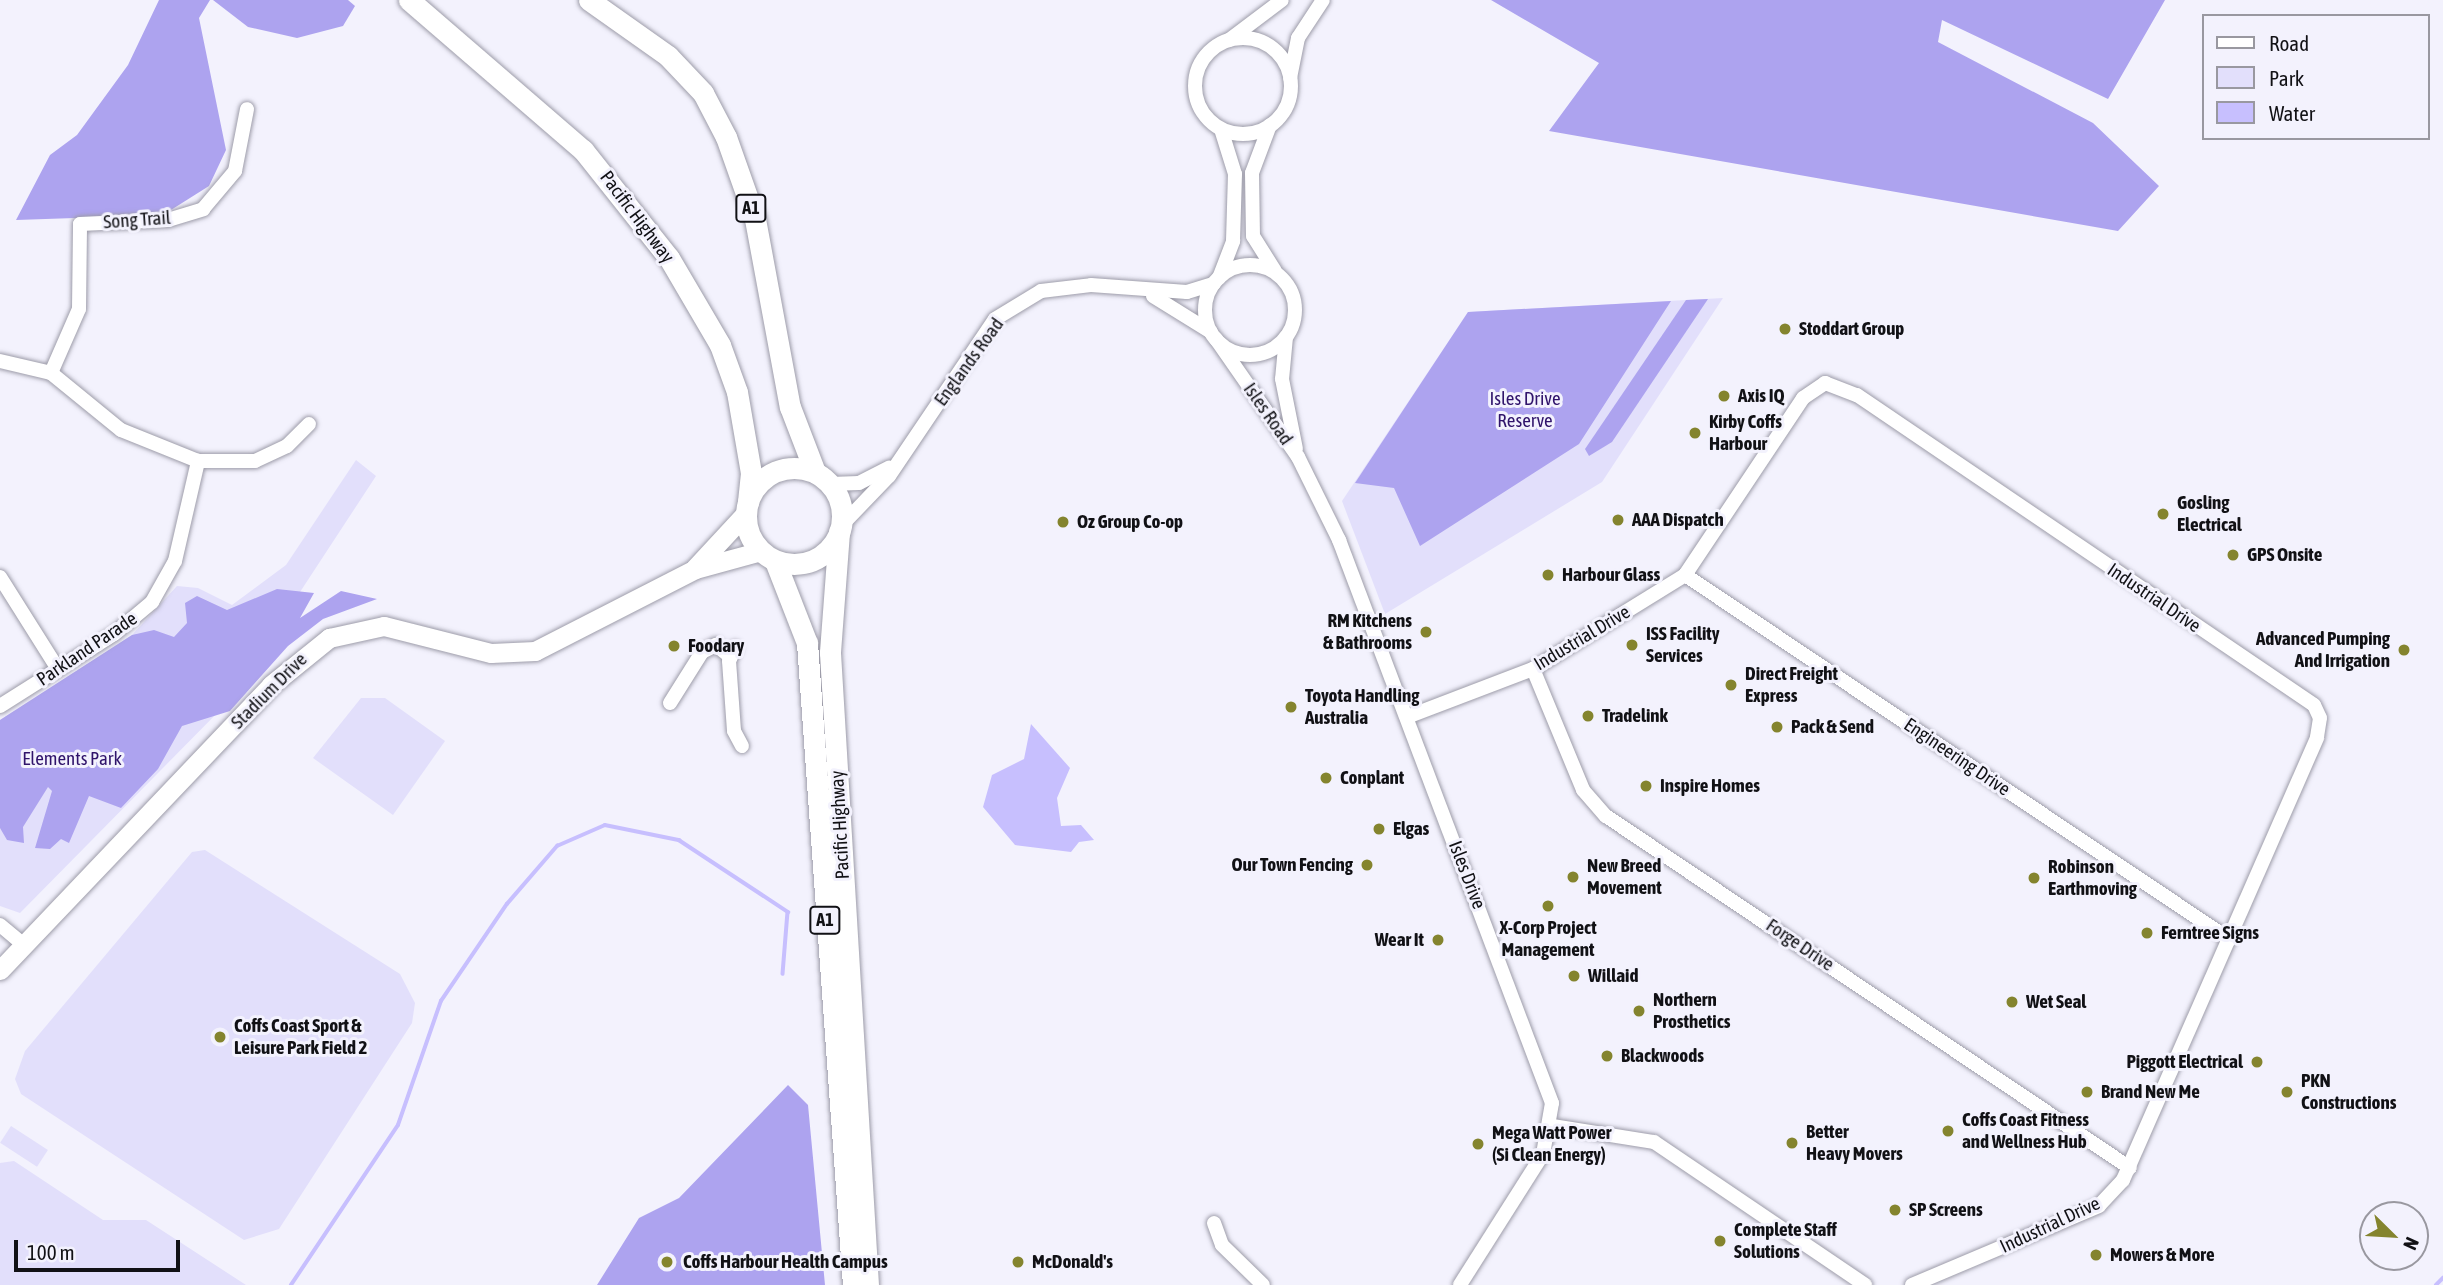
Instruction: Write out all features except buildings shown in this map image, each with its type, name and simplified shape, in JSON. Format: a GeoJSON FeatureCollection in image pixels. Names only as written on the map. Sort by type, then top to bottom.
{"type":"FeatureCollection","features":[{"type":"Feature","properties":{"kind":"highway","name":"Pacific Highway"},"geometry":{"type":"LineString","coordinates":[[410,0],[583,150],[669,258],[720,345],[737,392],[751,473],[747,508]]}},
{"type":"Feature","properties":{"kind":"highway","name":"A1"},"geometry":{"type":"LineString","coordinates":[[589,0],[667,56],[703,93],[726,137],[755,219],[790,407],[822,478],[839,498],[840,529]]}},
{"type":"Feature","properties":{"kind":"highway"},"geometry":{"type":"LineString","coordinates":[[747,508],[775,473],[822,478]]}},
{"type":"Feature","properties":{"kind":"highway","name":"A1"},"geometry":{"type":"LineString","coordinates":[[747,508],[768,556]]}},
{"type":"Feature","properties":{"kind":"highway","name":"Pacific Highway"},"geometry":{"type":"LineString","coordinates":[[840,529],[830,653],[868,1285]]}},
{"type":"Feature","properties":{"kind":"highway"},"geometry":{"type":"LineString","coordinates":[[768,556],[807,563],[822,556],[840,529]]}},
{"type":"Feature","properties":{"kind":"highway","name":"Pacific Highway"},"geometry":{"type":"LineString","coordinates":[[768,556],[807,643],[853,1285]]}},
{"type":"Feature","properties":{"kind":"main road","name":"Stadium Drive"},"geometry":{"type":"LineString","coordinates":[[695,569],[747,508]]}},
{"type":"Feature","properties":{"kind":"main road","name":"Stadium Drive"},"geometry":{"type":"LineString","coordinates":[[0,970],[271,685],[329,638],[384,626],[491,653],[535,651],[695,569],[768,556]]}},
{"type":"Feature","properties":{"kind":"street"},"geometry":{"type":"LineString","coordinates":[[1214,336],[1206,308],[1233,241],[1235,174],[1222,129],[1198,105],[1195,79],[1206,55],[1282,0]]}},
{"type":"Feature","properties":{"kind":"street"},"geometry":{"type":"LineString","coordinates":[[1286,337],[1295,303],[1253,236],[1252,173],[1270,125],[1286,106],[1298,38],[1323,0]]}},
{"type":"Feature","properties":{"kind":"street"},"geometry":{"type":"LineString","coordinates":[[1228,41],[1264,43],[1278,54],[1290,79]]}},
{"type":"Feature","properties":{"kind":"street","name":"Song Trail"},"geometry":{"type":"LineString","coordinates":[[51,373],[79,309],[80,225],[168,220],[203,209],[235,171],[247,109]]}},
{"type":"Feature","properties":{"kind":"street"},"geometry":{"type":"LineString","coordinates":[[1222,129],[1246,134],[1270,125]]}},
{"type":"Feature","properties":{"kind":"street","name":"Englands Road"},"geometry":{"type":"LineString","coordinates":[[901,457],[995,319],[1041,291],[1091,285],[1187,292],[1250,265],[1276,273]]}},
{"type":"Feature","properties":{"kind":"street","name":"Englands Road"},"geometry":{"type":"LineString","coordinates":[[1138,290],[1214,336],[1230,350],[1256,355],[1286,337]]}},
{"type":"Feature","properties":{"kind":"street","name":"Isles Road"},"geometry":{"type":"LineString","coordinates":[[1214,336],[1298,457]]}},
{"type":"Feature","properties":{"kind":"street","name":"Isles Road"},"geometry":{"type":"LineString","coordinates":[[1286,337],[1282,379],[1298,457]]}},
{"type":"Feature","properties":{"kind":"street"},"geometry":{"type":"LineString","coordinates":[[0,360],[51,373],[121,430],[198,461],[255,461],[287,446],[309,424]]}},
{"type":"Feature","properties":{"kind":"street","name":"Industrial Drive"},"geometry":{"type":"LineString","coordinates":[[1407,717],[1533,669],[1685,575],[1814,386],[1825,383],[1857,395],[2314,705],[2320,718],[2317,738],[2130,1168],[2099,1206],[1912,1285]]}},
{"type":"Feature","properties":{"kind":"street"},"geometry":{"type":"LineString","coordinates":[[822,478],[874,478],[901,457]]}},
{"type":"Feature","properties":{"kind":"street"},"geometry":{"type":"LineString","coordinates":[[840,529],[901,457]]}},
{"type":"Feature","properties":{"kind":"street","name":"Isles Drive"},"geometry":{"type":"LineString","coordinates":[[1298,457],[1339,540],[1407,717],[1546,1083],[1553,1125]]}},
{"type":"Feature","properties":{"kind":"street","name":"Parkland Parade"},"geometry":{"type":"LineString","coordinates":[[0,706],[132,622],[158,593],[178,550],[198,461]]}},
{"type":"Feature","properties":{"kind":"street","name":"Engineering Drive"},"geometry":{"type":"LineString","coordinates":[[1685,575],[2230,939]]}},
{"type":"Feature","properties":{"kind":"street"},"geometry":{"type":"LineString","coordinates":[[0,577],[58,670]]}},
{"type":"Feature","properties":{"kind":"street"},"geometry":{"type":"LineString","coordinates":[[670,703],[702,652],[716,645],[733,652],[734,731],[742,746]]}},
{"type":"Feature","properties":{"kind":"street","name":"Forge Drive"},"geometry":{"type":"LineString","coordinates":[[1533,669],[1583,790],[1606,816],[2130,1168]]}},
{"type":"Feature","properties":{"kind":"street"},"geometry":{"type":"LineString","coordinates":[[0,925],[24,945]]}},
{"type":"Feature","properties":{"kind":"street"},"geometry":{"type":"LineString","coordinates":[[1460,1285],[1538,1162],[1553,1125],[1654,1142],[1865,1285]]}},
{"type":"Feature","properties":{"kind":"street"},"geometry":{"type":"LineString","coordinates":[[1214,1223],[1222,1245],[1264,1285]]}},
{"type":"Feature","properties":{"kind":"green space"},"geometry":{"type":"Polygon","coordinates":[[[159,0],[210,0],[199,18],[226,150],[209,186],[163,215],[16,220],[50,155],[77,135],[128,65],[159,0]]]}},
{"type":"Feature","properties":{"kind":"green space"},"geometry":{"type":"Polygon","coordinates":[[[213,0],[348,0],[355,6],[343,26],[297,38],[248,27],[213,0]]]}},
{"type":"Feature","properties":{"kind":"green space"},"geometry":{"type":"Polygon","coordinates":[[[1491,0],[2165,0],[2108,99],[1942,20],[1938,42],[2093,123],[2159,186],[2118,231],[1549,131],[1599,63],[1491,0]]]}},
{"type":"Feature","properties":{"kind":"green space","name":"Isles Drive Reserve"},"geometry":{"type":"Polygon","coordinates":[[[1723,298],[1602,482],[1385,614],[1342,501],[1468,312],[1723,298]]]}},
{"type":"Feature","properties":{"kind":"green space"},"geometry":{"type":"Polygon","coordinates":[[[1708,299],[1612,442],[1589,456],[1585,449],[1686,300],[1708,299]]]}},
{"type":"Feature","properties":{"kind":"green space","name":"Isles Drive Reserve"},"geometry":{"type":"Polygon","coordinates":[[[1671,301],[1579,444],[1420,546],[1394,488],[1355,483],[1468,312],[1671,301]]]}},
{"type":"Feature","properties":{"kind":"green space","name":"Elements Park"},"geometry":{"type":"Polygon","coordinates":[[[356,460],[376,476],[228,702],[20,913],[0,906],[0,720],[132,635],[177,586],[198,588],[232,605],[286,565],[356,460]]]}},
{"type":"Feature","properties":{"kind":"green space","name":"Elements Park"},"geometry":{"type":"Polygon","coordinates":[[[277,589],[314,593],[300,618],[341,591],[377,599],[323,619],[288,646],[230,711],[182,726],[158,769],[121,808],[89,796],[69,843],[61,839],[50,849],[35,848],[52,791],[48,787],[23,827],[24,843],[7,840],[0,828],[0,720],[132,635],[154,630],[174,637],[187,623],[185,603],[197,596],[227,610],[277,589]]]}},
{"type":"Feature","properties":{"kind":"green space"},"geometry":{"type":"Polygon","coordinates":[[[361,698],[385,698],[445,741],[393,815],[313,758],[361,698]]]}},
{"type":"Feature","properties":{"kind":"green space","name":"Coffs Coast Sport & Leisure Park Field 2"},"geometry":{"type":"Polygon","coordinates":[[[205,850],[400,974],[415,1003],[412,1023],[279,1229],[244,1240],[21,1094],[15,1079],[25,1051],[192,852],[205,850]]]}},
{"type":"Feature","properties":{"kind":"green space"},"geometry":{"type":"Polygon","coordinates":[[[788,1085],[808,1105],[825,1285],[597,1285],[639,1218],[679,1198],[788,1085]]]}},
{"type":"Feature","properties":{"kind":"green space"},"geometry":{"type":"Polygon","coordinates":[[[11,1126],[48,1150],[37,1167],[0,1143],[11,1126]]]}},
{"type":"Feature","properties":{"kind":"green space"},"geometry":{"type":"Polygon","coordinates":[[[14,1161],[103,1220],[146,1220],[246,1285],[0,1285],[0,1163],[14,1161]]]}},
{"type":"Feature","properties":{"kind":"water"},"geometry":{"type":"Polygon","coordinates":[[[1031,724],[1070,768],[1057,798],[1061,826],[1081,825],[1094,840],[1079,842],[1071,852],[1015,845],[983,807],[992,775],[1024,759],[1031,724]]]}},
{"type":"Feature","properties":{"kind":"waterway"},"geometry":{"type":"LineString","coordinates":[[291,1285],[398,1125],[441,1001],[507,904],[557,846],[605,825],[679,840],[788,912],[783,974]]}},
{"type":"Feature","properties":{"kind":"waterway"},"geometry":{"type":"LineString","coordinates":[[2436,1285],[2443,1278]]}},
{"type":"Feature","properties":{"kind":"place","name":"Stoddart Group"},"geometry":{"type":"Point","coordinates":[1785,329]}},
{"type":"Feature","properties":{"kind":"place","name":"Axis IQ"},"geometry":{"type":"Point","coordinates":[1724,396]}},
{"type":"Feature","properties":{"kind":"place","name":"Kirby Coffs Harbour"},"geometry":{"type":"Point","coordinates":[1695,433]}},
{"type":"Feature","properties":{"kind":"place","name":"Gosling Electrical"},"geometry":{"type":"Point","coordinates":[2163,514]}},
{"type":"Feature","properties":{"kind":"place","name":"AAA Dispatch"},"geometry":{"type":"Point","coordinates":[1618,520]}},
{"type":"Feature","properties":{"kind":"place","name":"Oz Group Co-op"},"geometry":{"type":"Point","coordinates":[1063,522]}},
{"type":"Feature","properties":{"kind":"place","name":"GPS Onsite"},"geometry":{"type":"Point","coordinates":[2233,555]}},
{"type":"Feature","properties":{"kind":"place","name":"Harbour Glass"},"geometry":{"type":"Point","coordinates":[1548,575]}},
{"type":"Feature","properties":{"kind":"place","name":"RM Kitchens & Bathrooms"},"geometry":{"type":"Point","coordinates":[1426,632]}},
{"type":"Feature","properties":{"kind":"place","name":"ISS Facility Services"},"geometry":{"type":"Point","coordinates":[1632,645]}},
{"type":"Feature","properties":{"kind":"place","name":"Foodary"},"geometry":{"type":"Point","coordinates":[674,646]}},
{"type":"Feature","properties":{"kind":"place","name":"Advanced Pumping And Irrigation"},"geometry":{"type":"Point","coordinates":[2404,650]}},
{"type":"Feature","properties":{"kind":"place","name":"Direct Freight Express"},"geometry":{"type":"Point","coordinates":[1731,685]}},
{"type":"Feature","properties":{"kind":"place","name":"Toyota Handling Australia"},"geometry":{"type":"Point","coordinates":[1291,707]}},
{"type":"Feature","properties":{"kind":"place","name":"Tradelink"},"geometry":{"type":"Point","coordinates":[1588,716]}},
{"type":"Feature","properties":{"kind":"place","name":"Pack & Send"},"geometry":{"type":"Point","coordinates":[1777,727]}},
{"type":"Feature","properties":{"kind":"place","name":"Conplant"},"geometry":{"type":"Point","coordinates":[1326,778]}},
{"type":"Feature","properties":{"kind":"place","name":"Inspire Homes"},"geometry":{"type":"Point","coordinates":[1646,786]}},
{"type":"Feature","properties":{"kind":"place","name":"Elgas"},"geometry":{"type":"Point","coordinates":[1379,829]}},
{"type":"Feature","properties":{"kind":"place","name":"Our Town Fencing"},"geometry":{"type":"Point","coordinates":[1367,865]}},
{"type":"Feature","properties":{"kind":"place","name":"New Breed Movement"},"geometry":{"type":"Point","coordinates":[1573,877]}},
{"type":"Feature","properties":{"kind":"place","name":"Robinson Earthmoving"},"geometry":{"type":"Point","coordinates":[2034,878]}},
{"type":"Feature","properties":{"kind":"place","name":"X-Corp Project Management"},"geometry":{"type":"Point","coordinates":[1548,906]}},
{"type":"Feature","properties":{"kind":"place","name":"Ferntree Signs"},"geometry":{"type":"Point","coordinates":[2147,933]}},
{"type":"Feature","properties":{"kind":"place","name":"Wear It"},"geometry":{"type":"Point","coordinates":[1438,940]}},
{"type":"Feature","properties":{"kind":"place","name":"Willaid"},"geometry":{"type":"Point","coordinates":[1574,976]}},
{"type":"Feature","properties":{"kind":"place","name":"Wet Seal"},"geometry":{"type":"Point","coordinates":[2012,1002]}},
{"type":"Feature","properties":{"kind":"place","name":"Northern Prosthetics"},"geometry":{"type":"Point","coordinates":[1639,1011]}},
{"type":"Feature","properties":{"kind":"place","name":"Coffs Coast Sport & Leisure Park Field 2"},"geometry":{"type":"Point","coordinates":[220,1037]}},
{"type":"Feature","properties":{"kind":"place","name":"Blackwoods"},"geometry":{"type":"Point","coordinates":[1607,1056]}},
{"type":"Feature","properties":{"kind":"place","name":"Piggott Electrical"},"geometry":{"type":"Point","coordinates":[2257,1062]}},
{"type":"Feature","properties":{"kind":"place","name":"Brand New Me"},"geometry":{"type":"Point","coordinates":[2087,1092]}},
{"type":"Feature","properties":{"kind":"place","name":"PKN Constructions"},"geometry":{"type":"Point","coordinates":[2287,1092]}},
{"type":"Feature","properties":{"kind":"place","name":"Coffs Coast Fitness and Wellness Hub"},"geometry":{"type":"Point","coordinates":[1948,1131]}},
{"type":"Feature","properties":{"kind":"place","name":"Better Heavy Movers"},"geometry":{"type":"Point","coordinates":[1792,1143]}},
{"type":"Feature","properties":{"kind":"place","name":"Mega Watt Power (Si Clean Energy)"},"geometry":{"type":"Point","coordinates":[1478,1144]}},
{"type":"Feature","properties":{"kind":"place","name":"SP Screens"},"geometry":{"type":"Point","coordinates":[1895,1210]}},
{"type":"Feature","properties":{"kind":"place","name":"Complete Staff Solutions"},"geometry":{"type":"Point","coordinates":[1720,1241]}},
{"type":"Feature","properties":{"kind":"place","name":"Mowers & More"},"geometry":{"type":"Point","coordinates":[2096,1255]}},
{"type":"Feature","properties":{"kind":"place","name":"Coffs Harbour Health Campus"},"geometry":{"type":"Point","coordinates":[667,1262]}},
{"type":"Feature","properties":{"kind":"place","name":"McDonald's"},"geometry":{"type":"Point","coordinates":[1018,1262]}}]}
